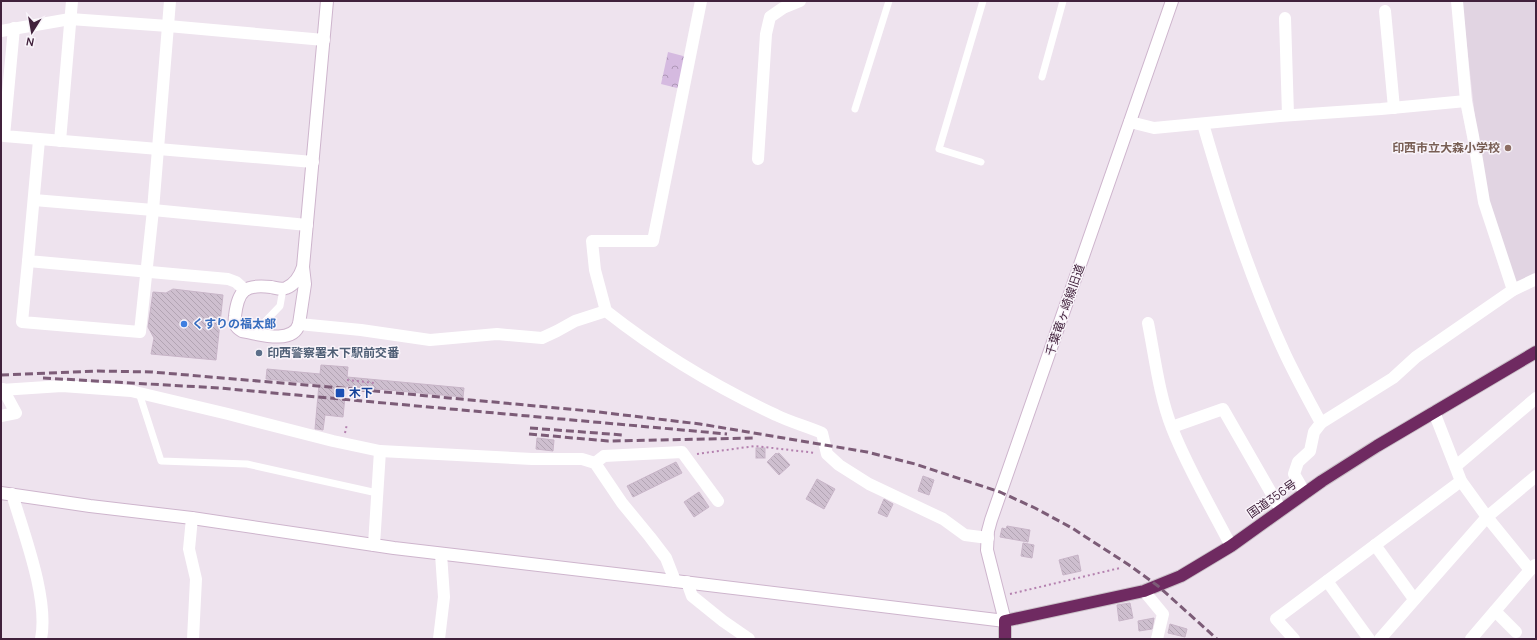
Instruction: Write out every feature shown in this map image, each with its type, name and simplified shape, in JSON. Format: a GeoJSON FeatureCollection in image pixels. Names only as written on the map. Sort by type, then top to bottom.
{"type":"FeatureCollection","features":[{"type":"Feature","properties":{"kind":"highway","name":"国道356号"},"geometry":{"type":"LineString","coordinates":[[1005,621],[1144,591],[1181,576],[1231,546],[1305,493],[1377,446],[1536,352]]}},
{"type":"Feature","properties":{"kind":"highway"},"geometry":{"type":"LineString","coordinates":[[1005,621],[1005,639]]}},
{"type":"Feature","properties":{"kind":"street"},"geometry":{"type":"LineString","coordinates":[[60,141],[72,1]]}},
{"type":"Feature","properties":{"kind":"street"},"geometry":{"type":"LineString","coordinates":[[38,140],[34,200],[22,322],[140,332],[153,210],[170,1]]}},
{"type":"Feature","properties":{"kind":"street"},"geometry":{"type":"LineString","coordinates":[[302,302],[296,293],[283,289],[258,286],[251,287],[240,295],[237,301],[235,325],[242,331],[282,337],[289,336],[298,329],[305,284],[303,267],[327,1]]}},
{"type":"Feature","properties":{"kind":"street"},"geometry":{"type":"LineString","coordinates":[[701,1],[653,241],[592,241],[595,270],[606,311],[649,343],[714,384],[777,416],[822,432],[827,454],[839,465],[869,484],[943,519],[965,535],[988,538]]}},
{"type":"Feature","properties":{"kind":"street"},"geometry":{"type":"LineString","coordinates":[[758,159],[766,34],[770,17],[782,8],[800,1]]}},
{"type":"Feature","properties":{"kind":"street","name":"千葉竜ヶ崎線旧道"},"geometry":{"type":"LineString","coordinates":[[1005,621],[987,550],[991,520],[1172,1]]}},
{"type":"Feature","properties":{"kind":"street"},"geometry":{"type":"LineString","coordinates":[[1457,1],[1466,101],[1474,136],[1484,202],[1513,290]]}},
{"type":"Feature","properties":{"kind":"street"},"geometry":{"type":"LineString","coordinates":[[1385,11],[1394,108]]}},
{"type":"Feature","properties":{"kind":"street"},"geometry":{"type":"LineString","coordinates":[[1284,18],[1288,115]]}},
{"type":"Feature","properties":{"kind":"street"},"geometry":{"type":"LineString","coordinates":[[1,31],[70,19],[324,40]]}},
{"type":"Feature","properties":{"kind":"street"},"geometry":{"type":"LineString","coordinates":[[14,28],[4,136],[313,162]]}},
{"type":"Feature","properties":{"kind":"street"},"geometry":{"type":"LineString","coordinates":[[1130,122],[1154,128],[1288,115],[1394,108],[1466,101]]}},
{"type":"Feature","properties":{"kind":"street"},"geometry":{"type":"LineString","coordinates":[[1203,124],[1225,200],[1257,288],[1286,356],[1321,423]]}},
{"type":"Feature","properties":{"kind":"street"},"geometry":{"type":"LineString","coordinates":[[34,200],[307,225]]}},
{"type":"Feature","properties":{"kind":"street"},"geometry":{"type":"LineString","coordinates":[[28,261],[228,280],[236,282],[245,290]]}},
{"type":"Feature","properties":{"kind":"street"},"geometry":{"type":"LineString","coordinates":[[283,289],[288,288],[296,281],[300,276],[303,267]]}},
{"type":"Feature","properties":{"kind":"street"},"geometry":{"type":"LineString","coordinates":[[1305,493],[1294,474],[1298,462],[1310,452],[1314,432],[1321,423],[1393,378],[1416,357],[1513,290],[1536,279]]}},
{"type":"Feature","properties":{"kind":"street"},"geometry":{"type":"LineString","coordinates":[[299,324],[361,330],[430,340],[497,334],[542,338],[575,320],[606,311]]}},
{"type":"Feature","properties":{"kind":"street"},"geometry":{"type":"LineString","coordinates":[[1148,323],[1161,391],[1172,427],[1186,459],[1231,546]]}},
{"type":"Feature","properties":{"kind":"street"},"geometry":{"type":"LineString","coordinates":[[1,416],[16,413],[2,390],[62,386],[139,393],[333,441],[380,451],[532,459],[582,459],[595,463],[622,503],[650,536],[666,558],[675,580]]}},
{"type":"Feature","properties":{"kind":"street"},"geometry":{"type":"LineString","coordinates":[[1456,466],[1536,398]]}},
{"type":"Feature","properties":{"kind":"street"},"geometry":{"type":"LineString","coordinates":[[1172,427],[1223,409],[1281,510]]}},
{"type":"Feature","properties":{"kind":"street"},"geometry":{"type":"LineString","coordinates":[[1434,412],[1461,481],[1487,517],[1533,567],[1471,639]]}},
{"type":"Feature","properties":{"kind":"street"},"geometry":{"type":"LineString","coordinates":[[374,545],[380,451]]}},
{"type":"Feature","properties":{"kind":"street"},"geometry":{"type":"LineString","coordinates":[[595,463],[604,456],[682,452],[718,501]]}},
{"type":"Feature","properties":{"kind":"street"},"geometry":{"type":"LineString","coordinates":[[1380,639],[1487,517],[1536,476]]}},
{"type":"Feature","properties":{"kind":"street"},"geometry":{"type":"LineString","coordinates":[[1294,639],[1276,619],[1461,481]]}},
{"type":"Feature","properties":{"kind":"street"},"geometry":{"type":"LineString","coordinates":[[42,639],[44,629],[39,585],[7,493],[90,506],[192,518],[441,554],[675,580],[1005,621]]}},
{"type":"Feature","properties":{"kind":"street"},"geometry":{"type":"LineString","coordinates":[[192,518],[189,549],[196,579],[193,639]]}},
{"type":"Feature","properties":{"kind":"street"},"geometry":{"type":"LineString","coordinates":[[1375,545],[1414,600]]}},
{"type":"Feature","properties":{"kind":"street"},"geometry":{"type":"LineString","coordinates":[[439,639],[444,597],[441,554]]}},
{"type":"Feature","properties":{"kind":"street"},"geometry":{"type":"LineString","coordinates":[[1327,581],[1369,639]]}},
{"type":"Feature","properties":{"kind":"street"},"geometry":{"type":"LineString","coordinates":[[687,582],[692,596],[748,639]]}},
{"type":"Feature","properties":{"kind":"street"},"geometry":{"type":"LineString","coordinates":[[1144,591],[1163,614],[1158,639]]}},
{"type":"Feature","properties":{"kind":"street"},"geometry":{"type":"LineString","coordinates":[[1495,611],[1516,632]]}},
{"type":"Feature","properties":{"kind":"lane"},"geometry":{"type":"LineString","coordinates":[[855,109],[889,1]]}},
{"type":"Feature","properties":{"kind":"lane"},"geometry":{"type":"LineString","coordinates":[[981,162],[939,149],[983,1]]}},
{"type":"Feature","properties":{"kind":"lane"},"geometry":{"type":"LineString","coordinates":[[1042,77],[1063,1]]}},
{"type":"Feature","properties":{"kind":"lane"},"geometry":{"type":"LineString","coordinates":[[254,333],[280,306],[283,289]]}},
{"type":"Feature","properties":{"kind":"lane"},"geometry":{"type":"LineString","coordinates":[[139,393],[161,461],[247,464],[377,493]]}},
{"type":"Feature","properties":{"kind":"path"},"geometry":{"type":"LineString","coordinates":[[347,380],[375,383]]}},
{"type":"Feature","properties":{"kind":"path"},"geometry":{"type":"LineString","coordinates":[[685,455],[755,446],[827,454]]}},
{"type":"Feature","properties":{"kind":"path"},"geometry":{"type":"LineString","coordinates":[[999,597],[1120,568]]}},
{"type":"Feature","properties":{"kind":"shaded area","name":"印西市立大森小学校"},"geometry":{"type":"Polygon","coordinates":[[[1462,1],[1536,1],[1536,275],[1520,283],[1513,280],[1483,189],[1462,1]]]}},
{"type":"Feature","properties":{"kind":"green space"},"geometry":{"type":"Polygon","coordinates":[[[668,52],[687,57],[681,89],[661,84],[668,52]]]}},
{"type":"Feature","properties":{"kind":"building","name":"くすりの福太郎"},"geometry":{"type":"Polygon","coordinates":[[[173,289],[223,295],[216,360],[151,354],[154,338],[148,327],[153,292],[166,293],[173,289]]]}},
{"type":"Feature","properties":{"kind":"building"},"geometry":{"type":"Polygon","coordinates":[[[321,365],[348,367],[347,377],[464,388],[463,397],[346,386],[343,417],[325,415],[323,430],[315,429],[319,384],[266,379],[267,369],[320,374],[321,365]]]}},
{"type":"Feature","properties":{"kind":"building"},"geometry":{"type":"Polygon","coordinates":[[[537,438],[554,440],[553,451],[536,449],[537,438]]]}},
{"type":"Feature","properties":{"kind":"building"},"geometry":{"type":"Polygon","coordinates":[[[756,448],[765,448],[765,458],[756,458],[756,448]]]}},
{"type":"Feature","properties":{"kind":"building"},"geometry":{"type":"Polygon","coordinates":[[[776,453],[779,453],[790,465],[779,475],[767,462],[776,453]]]}},
{"type":"Feature","properties":{"kind":"building"},"geometry":{"type":"Polygon","coordinates":[[[676,462],[682,473],[633,497],[627,486],[676,462]]]}},
{"type":"Feature","properties":{"kind":"building"},"geometry":{"type":"Polygon","coordinates":[[[923,476],[934,480],[929,495],[918,491],[923,476]]]}},
{"type":"Feature","properties":{"kind":"building"},"geometry":{"type":"Polygon","coordinates":[[[817,479],[835,489],[824,509],[806,499],[817,479]]]}},
{"type":"Feature","properties":{"kind":"building"},"geometry":{"type":"Polygon","coordinates":[[[699,492],[709,507],[694,517],[684,502],[699,492]]]}},
{"type":"Feature","properties":{"kind":"building"},"geometry":{"type":"Polygon","coordinates":[[[884,499],[893,504],[887,517],[878,513],[884,499]]]}},
{"type":"Feature","properties":{"kind":"building"},"geometry":{"type":"Polygon","coordinates":[[[1007,526],[1030,530],[1028,542],[1000,537],[1002,528],[1006,529],[1007,526]]]}},
{"type":"Feature","properties":{"kind":"building"},"geometry":{"type":"Polygon","coordinates":[[[1023,543],[1034,545],[1032,558],[1021,556],[1023,543]]]}},
{"type":"Feature","properties":{"kind":"building"},"geometry":{"type":"Polygon","coordinates":[[[1078,555],[1081,571],[1063,575],[1059,560],[1078,555]]]}},
{"type":"Feature","properties":{"kind":"building"},"geometry":{"type":"Polygon","coordinates":[[[1130,603],[1133,618],[1119,621],[1117,605],[1130,603]]]}},
{"type":"Feature","properties":{"kind":"building"},"geometry":{"type":"Polygon","coordinates":[[[1154,618],[1152,629],[1139,631],[1138,621],[1154,618]]]}},
{"type":"Feature","properties":{"kind":"building"},"geometry":{"type":"Polygon","coordinates":[[[1170,624],[1187,629],[1185,637],[1168,633],[1170,624]]]}},
{"type":"Feature","properties":{"kind":"railway"},"geometry":{"type":"LineString","coordinates":[[1,375],[98,371],[152,372],[353,389],[590,411],[700,424],[867,452],[915,464],[1000,492],[1035,508],[1072,528],[1129,565],[1158,586],[1217,639]]}},
{"type":"Feature","properties":{"kind":"railway"},"geometry":{"type":"LineString","coordinates":[[43,378],[219,388],[727,434]]}},
{"type":"Feature","properties":{"kind":"railway"},"geometry":{"type":"LineString","coordinates":[[530,428],[623,435]]}},
{"type":"Feature","properties":{"kind":"railway"},"geometry":{"type":"LineString","coordinates":[[529,434],[608,441],[753,438]]}},
{"type":"Feature","properties":{"kind":"place","name":"印西市立大森小学校"},"geometry":{"type":"Point","coordinates":[1508,148]}},
{"type":"Feature","properties":{"kind":"place","name":"くすりの福太郎"},"geometry":{"type":"Point","coordinates":[184,324]}},
{"type":"Feature","properties":{"kind":"place","name":"印西警察署木下駅前交番"},"geometry":{"type":"Point","coordinates":[259,353]}},
{"type":"Feature","properties":{"kind":"place","name":"木下"},"geometry":{"type":"Point","coordinates":[340,393]}}]}
